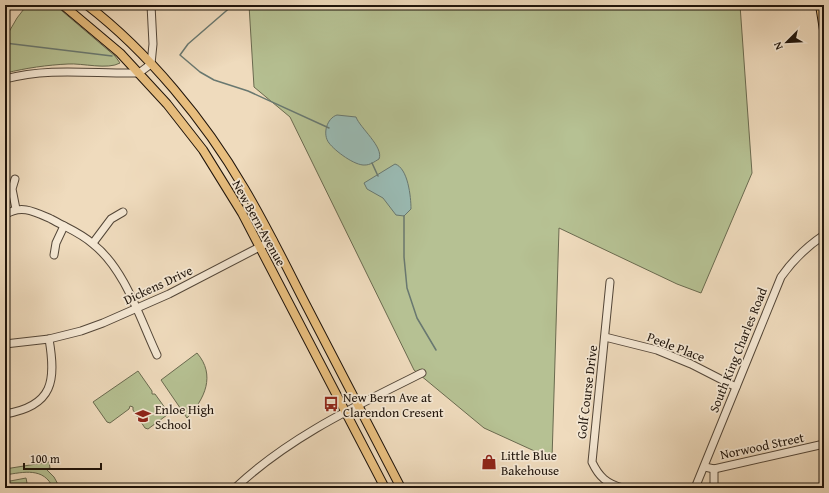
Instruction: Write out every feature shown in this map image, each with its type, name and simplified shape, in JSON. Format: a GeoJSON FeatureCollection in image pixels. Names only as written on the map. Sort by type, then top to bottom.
{"type":"FeatureCollection","features":[{"type":"Feature","properties":{"kind":"main road","name":"New Bern Avenue"},"geometry":{"type":"LineString","coordinates":[[63,5],[108,42],[139,73],[167,104],[203,150],[229,191],[260,247],[385,488]]}},
{"type":"Feature","properties":{"kind":"main road","name":"New Bern Avenue"},"geometry":{"type":"LineString","coordinates":[[87,5],[150,64],[187,106],[219,148],[244,187],[273,240],[401,488]]}},
{"type":"Feature","properties":{"kind":"main road"},"geometry":{"type":"LineString","coordinates":[[820,5],[824,30]]}},
{"type":"Feature","properties":{"kind":"street"},"geometry":{"type":"LineString","coordinates":[[5,79],[40,72],[61,70],[139,73],[150,64],[153,44],[151,5]]}},
{"type":"Feature","properties":{"kind":"street"},"geometry":{"type":"LineString","coordinates":[[15,179],[12,189],[16,209]]}},
{"type":"Feature","properties":{"kind":"street"},"geometry":{"type":"LineString","coordinates":[[5,215],[16,209],[37,212],[93,243],[115,267],[157,355]]}},
{"type":"Feature","properties":{"kind":"street"},"geometry":{"type":"LineString","coordinates":[[93,243],[111,219],[122,212]]}},
{"type":"Feature","properties":{"kind":"street"},"geometry":{"type":"LineString","coordinates":[[54,255],[56,244],[64,226]]}},
{"type":"Feature","properties":{"kind":"street","name":"South King Charles Road"},"geometry":{"type":"LineString","coordinates":[[695,488],[705,468],[781,277],[793,261],[809,245],[824,235]]}},
{"type":"Feature","properties":{"kind":"street","name":"Dickens Drive"},"geometry":{"type":"LineString","coordinates":[[5,344],[49,339],[81,331],[169,294],[273,240]]}},
{"type":"Feature","properties":{"kind":"street","name":"Golf Course Drive"},"geometry":{"type":"LineString","coordinates":[[610,282],[592,462],[597,473],[604,480],[623,488]]}},
{"type":"Feature","properties":{"kind":"street","name":"Peele Place"},"geometry":{"type":"LineString","coordinates":[[605,337],[664,353],[692,364],[736,387]]}},
{"type":"Feature","properties":{"kind":"street"},"geometry":{"type":"LineString","coordinates":[[5,414],[16,412],[33,405],[44,395],[53,372],[49,339]]}},
{"type":"Feature","properties":{"kind":"street"},"geometry":{"type":"LineString","coordinates":[[235,488],[286,447],[345,411],[422,373]]}},
{"type":"Feature","properties":{"kind":"street","name":"Norwood Street"},"geometry":{"type":"LineString","coordinates":[[705,468],[714,469],[824,444]]}},
{"type":"Feature","properties":{"kind":"street"},"geometry":{"type":"LineString","coordinates":[[714,469],[714,488]]}},
{"type":"Feature","properties":{"kind":"green space"},"geometry":{"type":"Polygon","coordinates":[[[27,5],[55,5],[115,56],[120,63],[109,66],[74,64],[52,65],[6,73],[6,37],[17,18],[27,5]]]}},
{"type":"Feature","properties":{"kind":"green space"},"geometry":{"type":"Polygon","coordinates":[[[249,5],[740,5],[752,173],[701,293],[677,284],[559,228],[552,459],[484,428],[414,370],[290,117],[254,87],[249,5]]]}},
{"type":"Feature","properties":{"kind":"green space"},"geometry":{"type":"Polygon","coordinates":[[[197,353],[203,361],[206,370],[206,387],[199,403],[187,418],[161,380],[197,353]]]}},
{"type":"Feature","properties":{"kind":"green space"},"geometry":{"type":"Polygon","coordinates":[[[138,371],[152,391],[152,394],[155,394],[168,412],[167,415],[148,429],[145,428],[133,410],[133,407],[130,406],[129,409],[110,423],[107,422],[93,402],[138,371]]]}},
{"type":"Feature","properties":{"kind":"green space"},"geometry":{"type":"Polygon","coordinates":[[[49,462],[50,468],[46,469],[54,477],[60,488],[53,488],[49,481],[44,477],[33,472],[5,475],[5,469],[49,462]]]}},
{"type":"Feature","properties":{"kind":"green space"},"geometry":{"type":"Polygon","coordinates":[[[26,478],[28,488],[5,488],[5,482],[26,478]]]}},
{"type":"Feature","properties":{"kind":"water"},"geometry":{"type":"Polygon","coordinates":[[[337,115],[356,117],[375,143],[380,154],[379,159],[369,164],[361,165],[340,154],[329,143],[326,135],[328,123],[337,115]]]}},
{"type":"Feature","properties":{"kind":"water"},"geometry":{"type":"Polygon","coordinates":[[[395,164],[403,171],[408,184],[411,209],[404,216],[396,215],[383,198],[367,189],[364,183],[395,164]]]}},
{"type":"Feature","properties":{"kind":"waterway"},"geometry":{"type":"LineString","coordinates":[[233,5],[188,44],[180,55],[200,72],[214,80],[248,91],[329,128]]}},
{"type":"Feature","properties":{"kind":"waterway"},"geometry":{"type":"LineString","coordinates":[[5,43],[112,56]]}},
{"type":"Feature","properties":{"kind":"waterway"},"geometry":{"type":"LineString","coordinates":[[372,163],[378,176]]}},
{"type":"Feature","properties":{"kind":"waterway"},"geometry":{"type":"LineString","coordinates":[[404,216],[404,257],[407,288],[417,318],[436,350]]}},
{"type":"Feature","properties":{"kind":"place","name":"New Bern Ave at Clarendon Cresent"},"geometry":{"type":"Point","coordinates":[331,404]}},
{"type":"Feature","properties":{"kind":"place","name":"Enloe High School"},"geometry":{"type":"Point","coordinates":[143,416]}},
{"type":"Feature","properties":{"kind":"place","name":"Little Blue Bakehouse"},"geometry":{"type":"Point","coordinates":[489,462]}}]}
